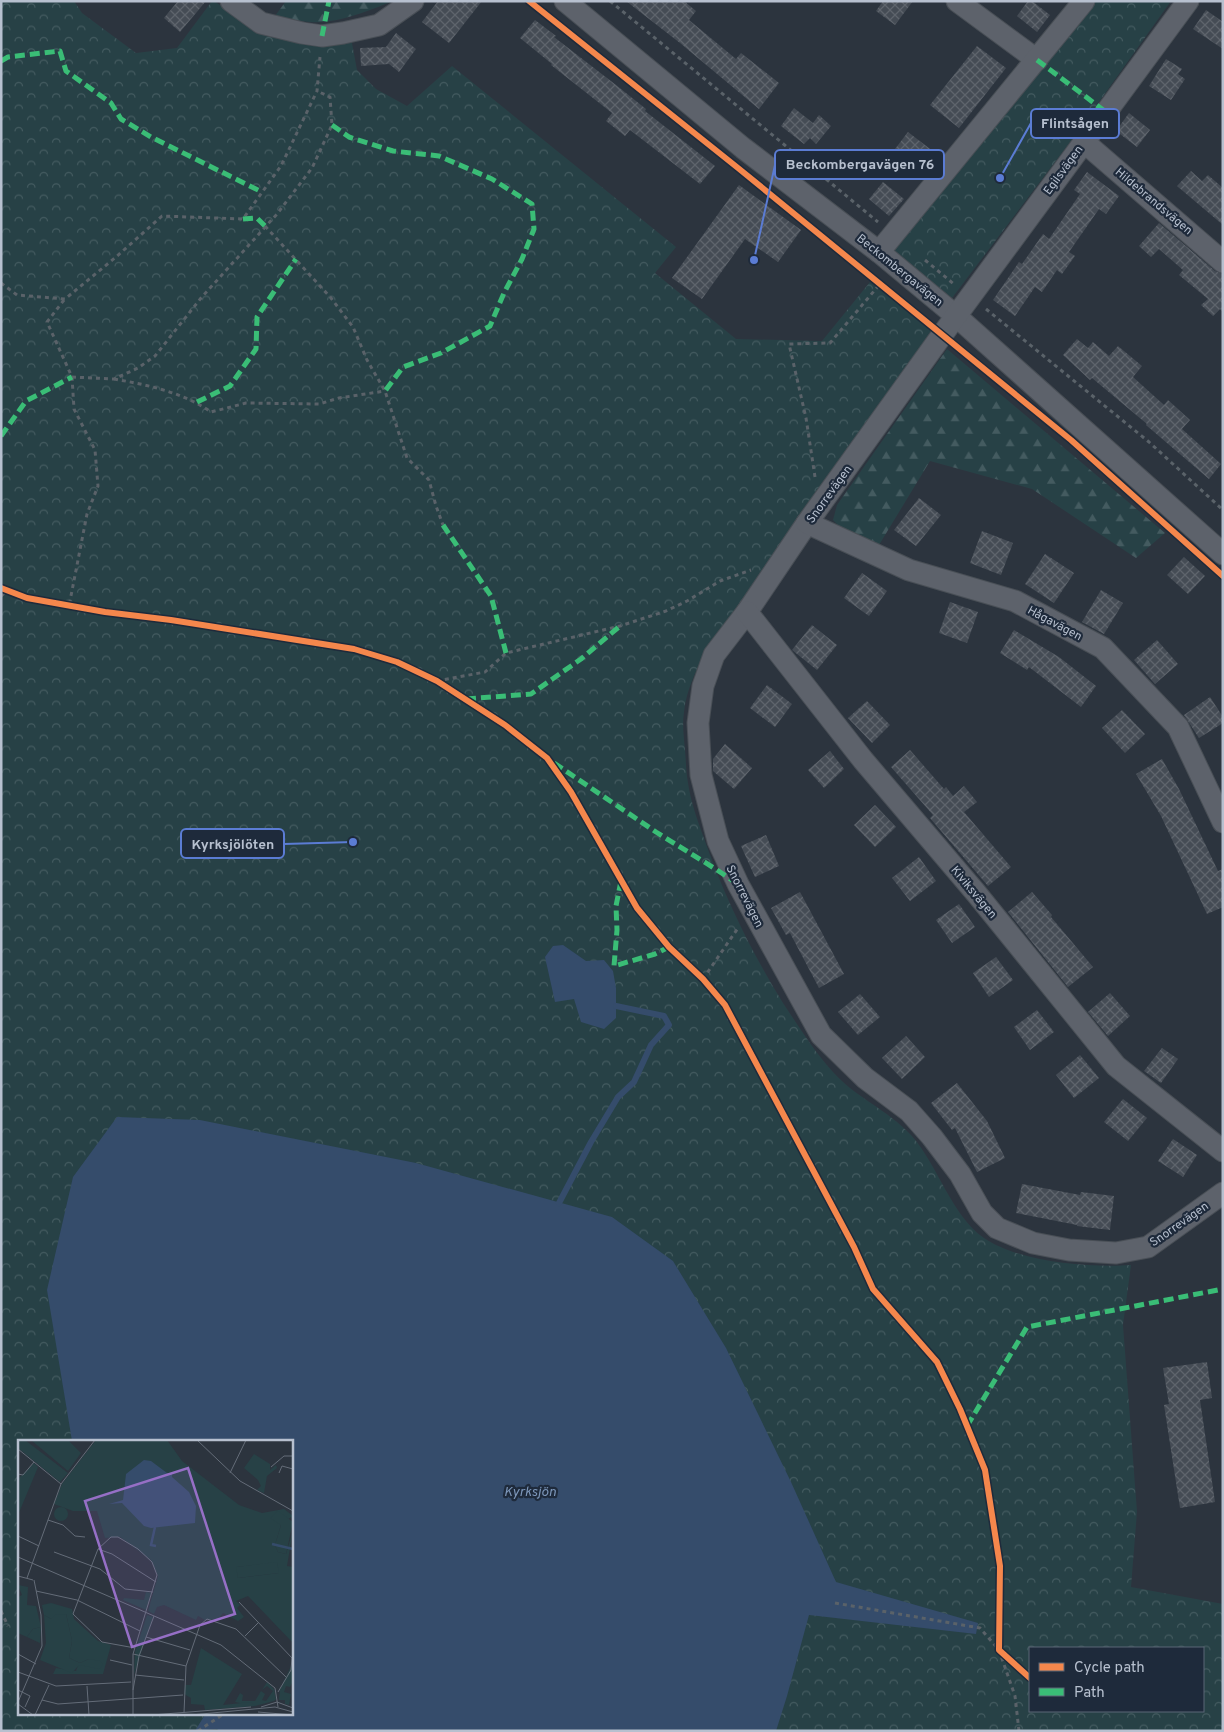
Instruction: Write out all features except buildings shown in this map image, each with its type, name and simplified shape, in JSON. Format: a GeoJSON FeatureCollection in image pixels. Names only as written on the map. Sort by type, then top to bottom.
{"type":"FeatureCollection","features":[{"type":"Feature","properties":{"kind":"street"},"geometry":{"type":"LineString","coordinates":[[231,1],[261,23],[302,34],[322,36],[379,25],[414,1]]}},
{"type":"Feature","properties":{"kind":"street","name":"Beckombergavägen"},"geometry":{"type":"LineString","coordinates":[[565,1],[743,148],[879,252],[956,316],[1223,554]]}},
{"type":"Feature","properties":{"kind":"street"},"geometry":{"type":"LineString","coordinates":[[957,1],[1037,60]]}},
{"type":"Feature","properties":{"kind":"street"},"geometry":{"type":"LineString","coordinates":[[879,252],[1084,1]]}},
{"type":"Feature","properties":{"kind":"street","name":"Egilsvägen"},"geometry":{"type":"LineString","coordinates":[[956,316],[1188,1]]}},
{"type":"Feature","properties":{"kind":"street","name":"Hildebrandsvägen"},"geometry":{"type":"LineString","coordinates":[[1084,142],[1223,262]]}},
{"type":"Feature","properties":{"kind":"street","name":"Snorrevägen"},"geometry":{"type":"LineString","coordinates":[[956,316],[807,523],[747,612],[714,655],[703,686],[698,723],[701,774],[718,841],[751,909],[821,1035],[865,1078],[909,1111],[932,1137],[960,1174],[982,1213],[997,1228],[1033,1243],[1069,1250],[1116,1253],[1148,1247],[1223,1193]]}},
{"type":"Feature","properties":{"kind":"street","name":"Hågavägen"},"geometry":{"type":"LineString","coordinates":[[807,523],[909,570],[1015,601],[1103,648],[1178,727],[1223,822]]}},
{"type":"Feature","properties":{"kind":"street","name":"Kiviksvägen"},"geometry":{"type":"LineString","coordinates":[[747,612],[862,760],[976,893],[1116,1066],[1223,1151]]}},
{"type":"Feature","properties":{"kind":"path"},"geometry":{"type":"LineString","coordinates":[[610,1],[893,235]]}},
{"type":"Feature","properties":{"kind":"path"},"geometry":{"type":"LineString","coordinates":[[69,606],[87,514],[98,486],[95,450],[74,410],[72,377],[47,322],[65,299],[162,216],[243,219],[281,166],[317,91],[322,36]]}},
{"type":"Feature","properties":{"kind":"path"},"geometry":{"type":"LineString","coordinates":[[114,379],[138,368],[155,356],[201,298],[277,214],[312,168],[332,125],[330,97],[317,91]]}},
{"type":"Feature","properties":{"kind":"path"},"geometry":{"type":"LineString","coordinates":[[265,226],[331,298],[353,327],[367,360],[385,391],[407,458],[429,480],[443,525]]}},
{"type":"Feature","properties":{"kind":"path"},"geometry":{"type":"LineString","coordinates":[[924,259],[1149,442],[1223,510]]}},
{"type":"Feature","properties":{"kind":"path"},"geometry":{"type":"LineString","coordinates":[[872,278],[886,290]]}},
{"type":"Feature","properties":{"kind":"path"},"geometry":{"type":"LineString","coordinates":[[1,283],[16,295],[65,299]]}},
{"type":"Feature","properties":{"kind":"path"},"geometry":{"type":"LineString","coordinates":[[816,481],[806,418],[789,344],[830,343],[880,284]]}},
{"type":"Feature","properties":{"kind":"path"},"geometry":{"type":"LineString","coordinates":[[72,377],[114,379],[163,390],[197,402],[211,412],[246,403],[319,404],[339,398],[385,391]]}},
{"type":"Feature","properties":{"kind":"path"},"geometry":{"type":"LineString","coordinates":[[437,681],[484,672],[506,653],[612,628],[666,611],[720,581],[781,562]]}},
{"type":"Feature","properties":{"kind":"path"},"geometry":{"type":"LineString","coordinates":[[1,596],[7,591]]}},
{"type":"Feature","properties":{"kind":"path"},"geometry":{"type":"LineString","coordinates":[[61,604],[78,608]]}},
{"type":"Feature","properties":{"kind":"path"},"geometry":{"type":"LineString","coordinates":[[429,677],[444,686]]}},
{"type":"Feature","properties":{"kind":"path"},"geometry":{"type":"LineString","coordinates":[[703,979],[751,909]]}},
{"type":"Feature","properties":{"kind":"path"},"geometry":{"type":"LineString","coordinates":[[696,972],[709,985]]}},
{"type":"Feature","properties":{"kind":"path"},"geometry":{"type":"LineString","coordinates":[[835,1603],[980,1628],[999,1650],[1012,1661]]}},
{"type":"Feature","properties":{"kind":"path"},"geometry":{"type":"LineString","coordinates":[[1,1611],[8,1626],[14,1632]]}},
{"type":"Feature","properties":{"kind":"path"},"geometry":{"type":"LineString","coordinates":[[1,1629],[8,1626]]}},
{"type":"Feature","properties":{"kind":"path"},"geometry":{"type":"LineString","coordinates":[[999,1641],[999,1650],[1015,1696],[1019,1731]]}},
{"type":"Feature","properties":{"kind":"path"},"geometry":{"type":"LineString","coordinates":[[198,1731],[223,1714]]}},
{"type":"Feature","properties":{"kind":"green space"},"geometry":{"type":"Polygon","coordinates":[[[1,1],[74,1],[82,13],[136,53],[177,48],[212,1],[214,1],[258,31],[351,38],[357,70],[376,89],[407,106],[452,66],[676,247],[655,273],[736,339],[822,341],[870,282],[934,332],[705,652],[689,689],[683,717],[689,791],[706,844],[731,906],[750,945],[783,1003],[813,1047],[833,1072],[851,1089],[892,1118],[911,1135],[921,1147],[962,1216],[972,1228],[984,1238],[999,1246],[1035,1258],[1075,1264],[1131,1265],[1123,1325],[1137,1512],[1131,1587],[1223,1604],[1223,1731],[1,1731],[1,1]]]}},
{"type":"Feature","properties":{"kind":"green space"},"geometry":{"type":"Polygon","coordinates":[[[286,1],[393,1],[352,16],[331,21],[306,22],[275,16],[286,1]]]}},
{"type":"Feature","properties":{"kind":"green space"},"geometry":{"type":"Polygon","coordinates":[[[1093,1],[1171,1],[1074,137],[952,298],[893,251],[1093,1]]]}},
{"type":"Feature","properties":{"kind":"green space"},"geometry":{"type":"Polygon","coordinates":[[[947,349],[1165,533],[1136,558],[1032,489],[930,461],[879,545],[839,526],[833,520],[837,505],[947,349]]]}},
{"type":"Feature","properties":{"kind":"water"},"geometry":{"type":"Polygon","coordinates":[[[563,945],[586,961],[604,960],[613,971],[616,988],[616,1018],[604,1029],[581,1022],[574,999],[555,1002],[545,957],[553,946],[563,945]]]}},
{"type":"Feature","properties":{"kind":"water","name":"Kyrksjön"},"geometry":{"type":"Polygon","coordinates":[[[117,1117],[200,1120],[416,1163],[612,1217],[673,1261],[726,1348],[791,1482],[836,1582],[978,1623],[976,1634],[809,1615],[776,1731],[220,1731],[217,1729],[195,1731],[205,1714],[292,1714],[292,1440],[72,1440],[47,1290],[73,1177],[117,1117]]]}},
{"type":"Feature","properties":{"kind":"waterway"},"geometry":{"type":"LineString","coordinates":[[559,1203],[591,1142],[618,1097],[634,1082],[651,1045],[669,1025],[664,1016],[616,1006]]}},
{"type":"Feature","properties":{"kind":"marked path"},"geometry":{"type":"LineString","coordinates":[[322,36],[329,1]]}},
{"type":"Feature","properties":{"kind":"marked path"},"geometry":{"type":"LineString","coordinates":[[1,61],[8,57],[60,51],[66,71],[111,103],[121,119],[151,137],[262,192]]}},
{"type":"Feature","properties":{"kind":"marked path"},"geometry":{"type":"LineString","coordinates":[[1037,60],[1106,112]]}},
{"type":"Feature","properties":{"kind":"marked path"},"geometry":{"type":"LineString","coordinates":[[332,125],[349,137],[393,151],[439,156],[492,179],[532,204],[534,229],[490,326],[441,353],[403,367],[385,391]]}},
{"type":"Feature","properties":{"kind":"marked path"},"geometry":{"type":"LineString","coordinates":[[243,219],[257,218],[265,226]]}},
{"type":"Feature","properties":{"kind":"marked path"},"geometry":{"type":"LineString","coordinates":[[197,402],[230,386],[256,349],[257,317],[296,259]]}},
{"type":"Feature","properties":{"kind":"marked path"},"geometry":{"type":"LineString","coordinates":[[1,436],[26,401],[72,377]]}},
{"type":"Feature","properties":{"kind":"marked path"},"geometry":{"type":"LineString","coordinates":[[443,525],[491,596],[506,653]]}},
{"type":"Feature","properties":{"kind":"marked path"},"geometry":{"type":"LineString","coordinates":[[466,699],[531,694],[581,659],[620,626]]}},
{"type":"Feature","properties":{"kind":"marked path"},"geometry":{"type":"LineString","coordinates":[[554,763],[656,832],[738,884]]}},
{"type":"Feature","properties":{"kind":"marked path"},"geometry":{"type":"LineString","coordinates":[[621,881],[616,906],[617,930],[614,966],[655,954],[669,947]]}},
{"type":"Feature","properties":{"kind":"marked path"},"geometry":{"type":"LineString","coordinates":[[967,1426],[1027,1327],[1223,1289]]}},
{"type":"Feature","properties":{"kind":"cycle path"},"geometry":{"type":"LineString","coordinates":[[529,1],[738,168],[1071,440],[1223,576]]}},
{"type":"Feature","properties":{"kind":"cycle path"},"geometry":{"type":"LineString","coordinates":[[1,588],[27,598],[105,612],[171,620],[354,649],[397,662],[437,681],[505,725],[547,758],[571,792],[637,908],[669,947],[703,979],[725,1005],[854,1247],[873,1289],[937,1362],[960,1409],[985,1470],[1000,1566],[999,1650],[1029,1677]]}},
{"type":"Feature","properties":{"kind":"place","name":"Flintsågen"},"geometry":{"type":"Point","coordinates":[1000,178]}},
{"type":"Feature","properties":{"kind":"place","name":"Beckombergavägen 76"},"geometry":{"type":"Point","coordinates":[754,260]}},
{"type":"Feature","properties":{"kind":"place","name":"Kyrksjölöten"},"geometry":{"type":"Point","coordinates":[353,842]}}]}
